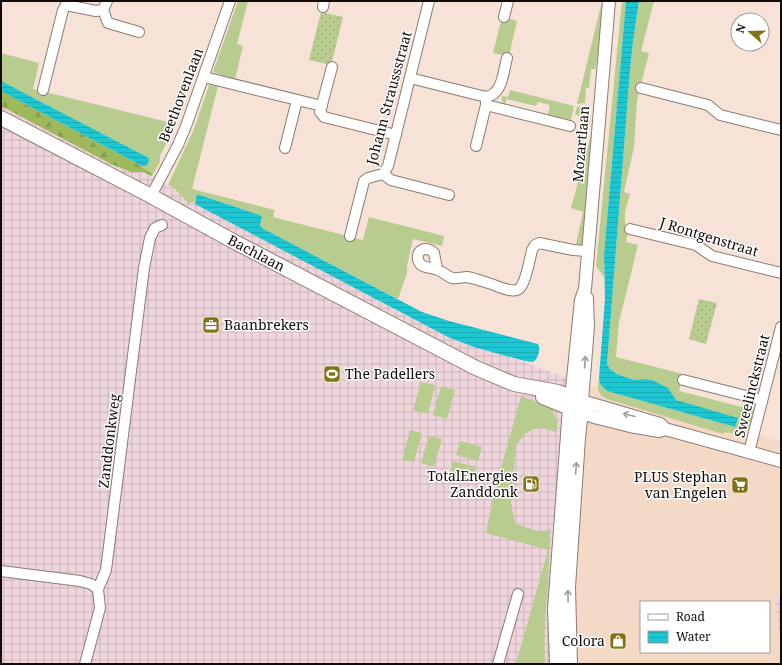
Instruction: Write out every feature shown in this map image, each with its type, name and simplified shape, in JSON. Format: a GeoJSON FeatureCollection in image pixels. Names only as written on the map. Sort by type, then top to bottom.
{"type":"FeatureCollection","features":[{"type":"Feature","properties":{"kind":"main road","name":"Bachlaan"},"geometry":{"type":"LineString","coordinates":[[1,118],[469,365],[514,384],[554,392],[576,405]]}},
{"type":"Feature","properties":{"kind":"main road"},"geometry":{"type":"LineString","coordinates":[[557,664],[555,609],[576,405]]}},
{"type":"Feature","properties":{"kind":"main road"},"geometry":{"type":"LineString","coordinates":[[570,664],[568,587],[576,405]]}},
{"type":"Feature","properties":{"kind":"street","name":"Beethovenlaan"},"geometry":{"type":"LineString","coordinates":[[151,196],[186,126],[230,1]]}},
{"type":"Feature","properties":{"kind":"street","name":"Johann Straussstraat"},"geometry":{"type":"LineString","coordinates":[[350,236],[364,181],[368,178],[383,174],[388,166],[429,1]]}},
{"type":"Feature","properties":{"kind":"street"},"geometry":{"type":"LineString","coordinates":[[504,17],[508,1]]}},
{"type":"Feature","properties":{"kind":"street","name":"Mozartlaan"},"geometry":{"type":"LineString","coordinates":[[576,405],[581,300],[585,289],[609,1]]}},
{"type":"Feature","properties":{"kind":"street"},"geometry":{"type":"LineString","coordinates":[[42,90],[65,3],[96,11],[105,5],[108,23],[139,32]]}},
{"type":"Feature","properties":{"kind":"street"},"geometry":{"type":"LineString","coordinates":[[476,146],[486,101],[500,86],[507,58]]}},
{"type":"Feature","properties":{"kind":"street"},"geometry":{"type":"LineString","coordinates":[[332,67],[321,109],[324,117],[396,135]]}},
{"type":"Feature","properties":{"kind":"street"},"geometry":{"type":"LineString","coordinates":[[204,77],[297,100],[321,109]]}},
{"type":"Feature","properties":{"kind":"street"},"geometry":{"type":"LineString","coordinates":[[410,78],[570,126]]}},
{"type":"Feature","properties":{"kind":"street"},"geometry":{"type":"LineString","coordinates":[[641,88],[708,105],[720,115],[781,130]]}},
{"type":"Feature","properties":{"kind":"street"},"geometry":{"type":"LineString","coordinates":[[285,148],[297,100]]}},
{"type":"Feature","properties":{"kind":"street"},"geometry":{"type":"LineString","coordinates":[[383,174],[391,180],[449,195]]}},
{"type":"Feature","properties":{"kind":"street","name":"Zanddonkweg"},"geometry":{"type":"LineString","coordinates":[[85,664],[100,608],[98,589],[106,570],[144,268],[150,238],[155,228],[162,225]]}},
{"type":"Feature","properties":{"kind":"street","name":"J Rontgenstraat"},"geometry":{"type":"LineString","coordinates":[[630,229],[696,245],[712,256],[781,273]]}},
{"type":"Feature","properties":{"kind":"street"},"geometry":{"type":"LineString","coordinates":[[437,269],[456,279],[465,277],[473,278],[508,290],[515,290],[520,288],[524,282],[532,250],[535,245],[539,243],[573,250],[587,251]]}},
{"type":"Feature","properties":{"kind":"street","name":"Sweelinckstraat"},"geometry":{"type":"LineString","coordinates":[[749,452],[762,400],[780,339],[781,327]]}},
{"type":"Feature","properties":{"kind":"street"},"geometry":{"type":"LineString","coordinates":[[683,380],[762,400]]}},
{"type":"Feature","properties":{"kind":"street"},"geometry":{"type":"LineString","coordinates":[[576,405],[601,408],[660,424],[665,429],[781,461]]}},
{"type":"Feature","properties":{"kind":"street"},"geometry":{"type":"LineString","coordinates":[[1,571],[80,581],[91,584],[98,589]]}},
{"type":"Feature","properties":{"kind":"street"},"geometry":{"type":"LineString","coordinates":[[498,664],[518,594]]}},
{"type":"Feature","properties":{"kind":"shaded area"},"geometry":{"type":"Polygon","coordinates":[[[1,99],[190,196],[408,317],[555,374],[589,385],[571,626],[576,664],[1,664],[1,99]]]}},
{"type":"Feature","properties":{"kind":"shaded area"},"geometry":{"type":"Polygon","coordinates":[[[589,385],[781,441],[781,597],[775,598],[781,645],[781,664],[576,664],[571,626],[589,385]]]}},
{"type":"Feature","properties":{"kind":"shaded area"},"geometry":{"type":"Polygon","coordinates":[[[781,597],[781,645],[775,598],[781,597]]]}},
{"type":"Feature","properties":{"kind":"green space"},"geometry":{"type":"Polygon","coordinates":[[[238,1],[248,1],[237,44],[243,46],[235,79],[213,72],[238,1]]]}},
{"type":"Feature","properties":{"kind":"green space"},"geometry":{"type":"Polygon","coordinates":[[[602,1],[600,45],[595,69],[591,69],[589,88],[586,88],[585,103],[577,104],[602,1]]]}},
{"type":"Feature","properties":{"kind":"green space"},"geometry":{"type":"Polygon","coordinates":[[[622,1],[626,1],[604,255],[604,277],[596,266],[622,1]]]}},
{"type":"Feature","properties":{"kind":"green space"},"geometry":{"type":"Polygon","coordinates":[[[639,1],[654,1],[641,51],[649,53],[637,100],[634,147],[624,192],[630,194],[625,212],[625,225],[629,226],[626,242],[638,245],[619,322],[616,357],[683,374],[679,391],[742,407],[743,402],[752,405],[754,410],[749,429],[740,432],[724,432],[723,434],[607,399],[601,395],[598,390],[599,378],[600,384],[607,391],[735,427],[676,400],[668,388],[643,379],[634,380],[617,374],[610,369],[607,364],[630,70],[639,1]]]}},
{"type":"Feature","properties":{"kind":"green space"},"geometry":{"type":"Polygon","coordinates":[[[321,12],[343,17],[331,65],[309,60],[321,12]]]}},
{"type":"Feature","properties":{"kind":"green space"},"geometry":{"type":"Polygon","coordinates":[[[502,17],[517,21],[509,56],[493,53],[502,17]]]}},
{"type":"Feature","properties":{"kind":"green space"},"geometry":{"type":"Polygon","coordinates":[[[1,53],[39,63],[33,89],[176,124],[160,156],[160,162],[153,174],[142,166],[144,166],[147,157],[1,81],[1,53]]]}},
{"type":"Feature","properties":{"kind":"green space"},"geometry":{"type":"Polygon","coordinates":[[[209,85],[218,86],[192,189],[275,210],[273,217],[363,240],[369,217],[444,236],[442,246],[413,239],[407,266],[407,273],[398,299],[262,228],[260,225],[262,217],[260,215],[198,194],[194,202],[188,203],[173,187],[168,185],[194,129],[209,85]]]}},
{"type":"Feature","properties":{"kind":"green space"},"geometry":{"type":"Polygon","coordinates":[[[510,90],[574,106],[571,120],[548,115],[550,105],[538,102],[536,106],[506,99],[505,105],[502,101],[502,96],[508,97],[510,90]]]}},
{"type":"Feature","properties":{"kind":"green space"},"geometry":{"type":"Polygon","coordinates":[[[1,91],[138,164],[153,174],[152,176],[143,172],[131,172],[111,164],[1,106],[1,91]]]}},
{"type":"Feature","properties":{"kind":"green space"},"geometry":{"type":"Polygon","coordinates":[[[589,105],[590,125],[585,124],[586,118],[575,114],[577,107],[589,105]]]}},
{"type":"Feature","properties":{"kind":"green space"},"geometry":{"type":"Polygon","coordinates":[[[593,128],[583,246],[576,244],[583,212],[571,208],[593,128]]]}},
{"type":"Feature","properties":{"kind":"green space"},"geometry":{"type":"Polygon","coordinates":[[[699,299],[717,303],[706,344],[689,339],[699,299]]]}},
{"type":"Feature","properties":{"kind":"green space"},"geometry":{"type":"Polygon","coordinates":[[[421,382],[435,385],[428,414],[413,410],[421,382]]]}},
{"type":"Feature","properties":{"kind":"green space"},"geometry":{"type":"Polygon","coordinates":[[[441,386],[455,390],[447,419],[433,415],[441,386]]]}},
{"type":"Feature","properties":{"kind":"green space"},"geometry":{"type":"Polygon","coordinates":[[[521,396],[554,408],[553,413],[558,421],[556,432],[542,428],[533,429],[525,434],[516,445],[511,502],[515,523],[537,531],[550,529],[545,630],[545,664],[516,664],[548,550],[486,533],[494,493],[521,396]]]}},
{"type":"Feature","properties":{"kind":"green space"},"geometry":{"type":"Polygon","coordinates":[[[410,430],[422,433],[414,462],[402,460],[410,430]]]}},
{"type":"Feature","properties":{"kind":"green space"},"geometry":{"type":"Polygon","coordinates":[[[429,436],[442,439],[434,467],[421,463],[429,436]]]}},
{"type":"Feature","properties":{"kind":"green space"},"geometry":{"type":"Polygon","coordinates":[[[460,441],[482,447],[478,461],[456,455],[460,441]]]}},
{"type":"Feature","properties":{"kind":"green space"},"geometry":{"type":"Polygon","coordinates":[[[453,461],[476,467],[472,481],[449,475],[453,461]]]}},
{"type":"Feature","properties":{"kind":"water"},"geometry":{"type":"Polygon","coordinates":[[[626,1],[639,1],[630,70],[607,364],[610,369],[617,374],[634,380],[652,380],[668,388],[676,400],[738,418],[735,427],[607,391],[600,384],[599,378],[605,299],[604,255],[626,1]]]}},
{"type":"Feature","properties":{"kind":"water"},"geometry":{"type":"Polygon","coordinates":[[[1,81],[147,157],[149,161],[146,166],[142,166],[1,91],[1,81]]]}},
{"type":"Feature","properties":{"kind":"water"},"geometry":{"type":"Polygon","coordinates":[[[197,194],[260,215],[262,217],[260,225],[262,228],[422,312],[449,321],[538,344],[538,356],[533,362],[525,361],[474,347],[448,337],[195,204],[197,194]]]}},
{"type":"Feature","properties":{"kind":"place","name":"Baanbrekers"},"geometry":{"type":"Point","coordinates":[211,325]}},
{"type":"Feature","properties":{"kind":"place","name":"The Padellers"},"geometry":{"type":"Point","coordinates":[332,374]}},
{"type":"Feature","properties":{"kind":"place","name":"TotalEnergies Zanddonk"},"geometry":{"type":"Point","coordinates":[531,484]}},
{"type":"Feature","properties":{"kind":"place","name":"PLUS Stephan van Engelen"},"geometry":{"type":"Point","coordinates":[740,485]}},
{"type":"Feature","properties":{"kind":"place","name":"Colora"},"geometry":{"type":"Point","coordinates":[618,641]}}]}
